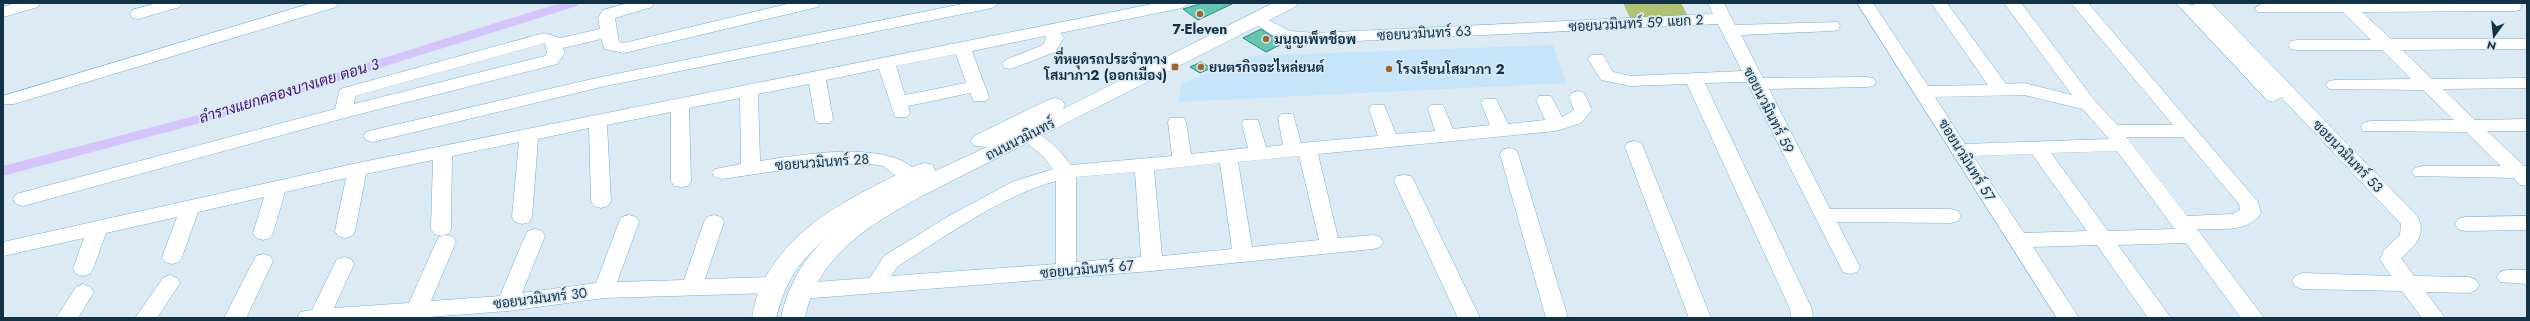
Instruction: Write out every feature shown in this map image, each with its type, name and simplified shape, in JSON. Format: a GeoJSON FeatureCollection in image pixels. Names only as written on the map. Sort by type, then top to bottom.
{"type":"FeatureCollection","features":[{"type":"Feature","properties":{"kind":"main road","name":"ถนนนวมินทร์"},"geometry":{"type":"LineString","coordinates":[[764,318],[774,285],[800,249],[819,232],[855,208],[911,177],[1256,11],[1288,3]]}},
{"type":"Feature","properties":{"kind":"main road","name":"ถนนนวมินทร์"},"geometry":{"type":"LineString","coordinates":[[793,318],[801,291],[810,274],[824,255],[839,239],[860,224],[920,190],[1027,136],[1256,11]]}},
{"type":"Feature","properties":{"kind":"street"},"geometry":{"type":"LineString","coordinates":[[3,12],[32,3]]}},
{"type":"Feature","properties":{"kind":"street"},"geometry":{"type":"LineString","coordinates":[[138,14],[174,3]]}},
{"type":"Feature","properties":{"kind":"street"},"geometry":{"type":"LineString","coordinates":[[8,100],[329,3]]}},
{"type":"Feature","properties":{"kind":"street"},"geometry":{"type":"LineString","coordinates":[[646,3],[609,14],[606,18],[611,45],[624,48],[812,3]]}},
{"type":"Feature","properties":{"kind":"street"},"geometry":{"type":"LineString","coordinates":[[373,136],[601,82],[992,3]]}},
{"type":"Feature","properties":{"kind":"street"},"geometry":{"type":"LineString","coordinates":[[3,249],[357,169],[1182,3]]}},
{"type":"Feature","properties":{"kind":"street","name":"ซอยนวมินทร์ 57"},"geometry":{"type":"LineString","coordinates":[[1865,3],[2068,318]]}},
{"type":"Feature","properties":{"kind":"street"},"geometry":{"type":"LineString","coordinates":[[1939,3],[2000,88]]}},
{"type":"Feature","properties":{"kind":"street"},"geometry":{"type":"LineString","coordinates":[[2012,3],[2089,104],[2117,138],[2253,318]]}},
{"type":"Feature","properties":{"kind":"street"},"geometry":{"type":"LineString","coordinates":[[2018,240],[2102,237],[2186,229],[2236,221],[2251,213],[2248,202],[2186,131],[2079,3]]}},
{"type":"Feature","properties":{"kind":"street"},"geometry":{"type":"LineString","coordinates":[[2184,3],[2334,160]]}},
{"type":"Feature","properties":{"kind":"street","name":"ซอยนวมินทร์ 53"},"geometry":{"type":"LineString","coordinates":[[2202,3],[2410,221],[2413,228],[2412,236],[2391,255],[2390,259],[2406,283],[2434,318]]}},
{"type":"Feature","properties":{"kind":"street"},"geometry":{"type":"LineString","coordinates":[[2344,4],[2468,125],[2524,174]]}},
{"type":"Feature","properties":{"kind":"street"},"geometry":{"type":"LineString","coordinates":[[2263,8],[2344,4],[2512,4],[2527,16]]}},
{"type":"Feature","properties":{"kind":"street","name":"ซอยนวมินทร์ 63"},"geometry":{"type":"LineString","coordinates":[[1256,11],[1286,36],[1302,38],[1549,27]]}},
{"type":"Feature","properties":{"kind":"street","name":"ซอยนวมินทร์ 59 แยก 2"},"geometry":{"type":"LineString","coordinates":[[1549,27],[1723,17],[1832,26]]}},
{"type":"Feature","properties":{"kind":"street","name":"ซอยนวมินทร์ 59"},"geometry":{"type":"LineString","coordinates":[[1723,17],[1753,80],[1850,267]]}},
{"type":"Feature","properties":{"kind":"street"},"geometry":{"type":"LineString","coordinates":[[1011,64],[1049,48],[1055,38],[1050,30]]}},
{"type":"Feature","properties":{"kind":"street"},"geometry":{"type":"LineString","coordinates":[[554,45],[608,32]]}},
{"type":"Feature","properties":{"kind":"street"},"geometry":{"type":"LineString","coordinates":[[23,199],[344,112],[551,60],[556,53],[553,40],[544,38],[346,93],[344,112]]}},
{"type":"Feature","properties":{"kind":"street"},"geometry":{"type":"LineString","coordinates":[[2297,45],[2527,44]]}},
{"type":"Feature","properties":{"kind":"street"},"geometry":{"type":"LineString","coordinates":[[886,62],[900,107],[978,92],[962,48]]}},
{"type":"Feature","properties":{"kind":"street"},"geometry":{"type":"LineString","coordinates":[[1597,59],[1607,76],[1617,80],[1694,79],[1867,82]]}},
{"type":"Feature","properties":{"kind":"street"},"geometry":{"type":"LineString","coordinates":[[817,77],[824,119]]}},
{"type":"Feature","properties":{"kind":"street"},"geometry":{"type":"LineString","coordinates":[[1694,79],[1798,302],[1802,318]]}},
{"type":"Feature","properties":{"kind":"street"},"geometry":{"type":"LineString","coordinates":[[2334,85],[2527,83]]}},
{"type":"Feature","properties":{"kind":"street"},"geometry":{"type":"LineString","coordinates":[[1923,92],[2000,88],[2031,90],[2089,104]]}},
{"type":"Feature","properties":{"kind":"street"},"geometry":{"type":"LineString","coordinates":[[749,90],[751,168]]}},
{"type":"Feature","properties":{"kind":"street"},"geometry":{"type":"LineString","coordinates":[[878,285],[882,273],[891,261],[1008,190],[1040,177],[1066,172],[1258,152],[1501,130],[1571,122],[1580,116],[1583,110],[1578,97]]}},
{"type":"Feature","properties":{"kind":"street"},"geometry":{"type":"LineString","coordinates":[[1545,100],[1556,124]]}},
{"type":"Feature","properties":{"kind":"street"},"geometry":{"type":"LineString","coordinates":[[1490,103],[1501,130]]}},
{"type":"Feature","properties":{"kind":"street"},"geometry":{"type":"LineString","coordinates":[[680,105],[681,182]]}},
{"type":"Feature","properties":{"kind":"street"},"geometry":{"type":"LineString","coordinates":[[1378,109],[1389,140]]}},
{"type":"Feature","properties":{"kind":"street"},"geometry":{"type":"LineString","coordinates":[[1437,109],[1446,135]]}},
{"type":"Feature","properties":{"kind":"street"},"geometry":{"type":"LineString","coordinates":[[1287,118],[1300,149],[1330,246]]}},
{"type":"Feature","properties":{"kind":"street"},"geometry":{"type":"LineString","coordinates":[[598,120],[601,201]]}},
{"type":"Feature","properties":{"kind":"street"},"geometry":{"type":"LineString","coordinates":[[1177,122],[1182,160]]}},
{"type":"Feature","properties":{"kind":"street"},"geometry":{"type":"LineString","coordinates":[[1251,124],[1258,152]]}},
{"type":"Feature","properties":{"kind":"street"},"geometry":{"type":"LineString","coordinates":[[2370,126],[2527,125]]}},
{"type":"Feature","properties":{"kind":"street"},"geometry":{"type":"LineString","coordinates":[[1960,150],[2037,147],[2186,131]]}},
{"type":"Feature","properties":{"kind":"street"},"geometry":{"type":"LineString","coordinates":[[522,216],[529,135]]}},
{"type":"Feature","properties":{"kind":"street"},"geometry":{"type":"LineString","coordinates":[[1027,136],[1050,152],[1066,172],[1066,271]]}},
{"type":"Feature","properties":{"kind":"street"},"geometry":{"type":"LineString","coordinates":[[1634,146],[1700,318]]}},
{"type":"Feature","properties":{"kind":"street"},"geometry":{"type":"LineString","coordinates":[[2037,147],[2160,318]]}},
{"type":"Feature","properties":{"kind":"street"},"geometry":{"type":"LineString","coordinates":[[416,310],[444,235],[443,152]]}},
{"type":"Feature","properties":{"kind":"street"},"geometry":{"type":"LineString","coordinates":[[1509,154],[1557,318]]}},
{"type":"Feature","properties":{"kind":"street"},"geometry":{"type":"LineString","coordinates":[[1228,156],[1243,255]]}},
{"type":"Feature","properties":{"kind":"street","name":"ซอยนวมินทร์ 28"},"geometry":{"type":"LineString","coordinates":[[722,173],[751,168],[877,158],[888,161],[911,177]]}},
{"type":"Feature","properties":{"kind":"street"},"geometry":{"type":"LineString","coordinates":[[1144,164],[1152,264]]}},
{"type":"Feature","properties":{"kind":"street"},"geometry":{"type":"LineString","coordinates":[[345,231],[357,169]]}},
{"type":"Feature","properties":{"kind":"street"},"geometry":{"type":"LineString","coordinates":[[2422,172],[2524,174]]}},
{"type":"Feature","properties":{"kind":"street"},"geometry":{"type":"LineString","coordinates":[[1404,181],[1468,318]]}},
{"type":"Feature","properties":{"kind":"street"},"geometry":{"type":"LineString","coordinates":[[263,233],[276,188]]}},
{"type":"Feature","properties":{"kind":"street"},"geometry":{"type":"LineString","coordinates":[[172,257],[190,207]]}},
{"type":"Feature","properties":{"kind":"street"},"geometry":{"type":"LineString","coordinates":[[1824,216],[1866,214],[1951,216]]}},
{"type":"Feature","properties":{"kind":"street"},"geometry":{"type":"LineString","coordinates":[[604,290],[629,222]]}},
{"type":"Feature","properties":{"kind":"street"},"geometry":{"type":"LineString","coordinates":[[692,287],[714,222]]}},
{"type":"Feature","properties":{"kind":"street"},"geometry":{"type":"LineString","coordinates":[[2466,224],[2527,223]]}},
{"type":"Feature","properties":{"kind":"street"},"geometry":{"type":"LineString","coordinates":[[83,269],[98,227]]}},
{"type":"Feature","properties":{"kind":"street"},"geometry":{"type":"LineString","coordinates":[[508,303],[535,236]]}},
{"type":"Feature","properties":{"kind":"street","name":"ซอยนวมินทร์ 67"},"geometry":{"type":"LineString","coordinates":[[801,291],[1152,264],[1373,242]]}},
{"type":"Feature","properties":{"kind":"street"},"geometry":{"type":"LineString","coordinates":[[235,318],[263,261]]}},
{"type":"Feature","properties":{"kind":"street"},"geometry":{"type":"LineString","coordinates":[[313,318],[344,264]]}},
{"type":"Feature","properties":{"kind":"street"},"geometry":{"type":"LineString","coordinates":[[2302,281],[2469,285]]}},
{"type":"Feature","properties":{"kind":"street"},"geometry":{"type":"LineString","coordinates":[[146,318],[170,282]]}},
{"type":"Feature","properties":{"kind":"street","name":"ซอยนวมินทร์ 30"},"geometry":{"type":"LineString","coordinates":[[313,318],[508,303],[604,290],[774,285]]}},
{"type":"Feature","properties":{"kind":"street"},"geometry":{"type":"LineString","coordinates":[[67,318],[83,292]]}},
{"type":"Feature","properties":{"kind":"shaded area","name":"โรงเรียนโสมาภา 2"},"geometry":{"type":"Polygon","coordinates":[[[1553,45],[1566,83],[1179,102],[1181,84],[1249,56],[1553,45]]]}},
{"type":"Feature","properties":{"kind":"green space"},"geometry":{"type":"Polygon","coordinates":[[[1623,3],[1681,3],[1690,20],[1632,22],[1623,3]]]}},
{"type":"Feature","properties":{"kind":"building","name":"7-Eleven"},"geometry":{"type":"Polygon","coordinates":[[[1203,3],[1234,3],[1198,20],[1183,9],[1203,3]]]}},
{"type":"Feature","properties":{"kind":"building","name":"มนูญเพ็ทช็อพ"},"geometry":{"type":"Polygon","coordinates":[[[1261,29],[1279,41],[1286,42],[1266,52],[1243,38],[1261,29]]]}},
{"type":"Feature","properties":{"kind":"building","name":"ยนตรกิจอะไหล่ยนต์"},"geometry":{"type":"Polygon","coordinates":[[[1201,62],[1211,68],[1200,73],[1190,67],[1201,62]]]}},
{"type":"Feature","properties":{"kind":"waterway","name":"ลำรางแยกคลองบางเตย ตอน 3"},"geometry":{"type":"LineString","coordinates":[[3,171],[218,114],[573,3]]}},
{"type":"Feature","properties":{"kind":"place","name":"7-Eleven"},"geometry":{"type":"Point","coordinates":[1200,14]}},
{"type":"Feature","properties":{"kind":"place","name":"มนูญเพ็ทช็อพ"},"geometry":{"type":"Point","coordinates":[1266,39]}},
{"type":"Feature","properties":{"kind":"place","name":"ที่หยุดรถประจำทาง โสมาภา2 (ออกเมือง)"},"geometry":{"type":"Point","coordinates":[1175,67]}},
{"type":"Feature","properties":{"kind":"place","name":"ยนตรกิจอะไหล่ยนต์"},"geometry":{"type":"Point","coordinates":[1201,67]}},
{"type":"Feature","properties":{"kind":"place","name":"โรงเรียนโสมาภา 2"},"geometry":{"type":"Point","coordinates":[1389,69]}}]}
